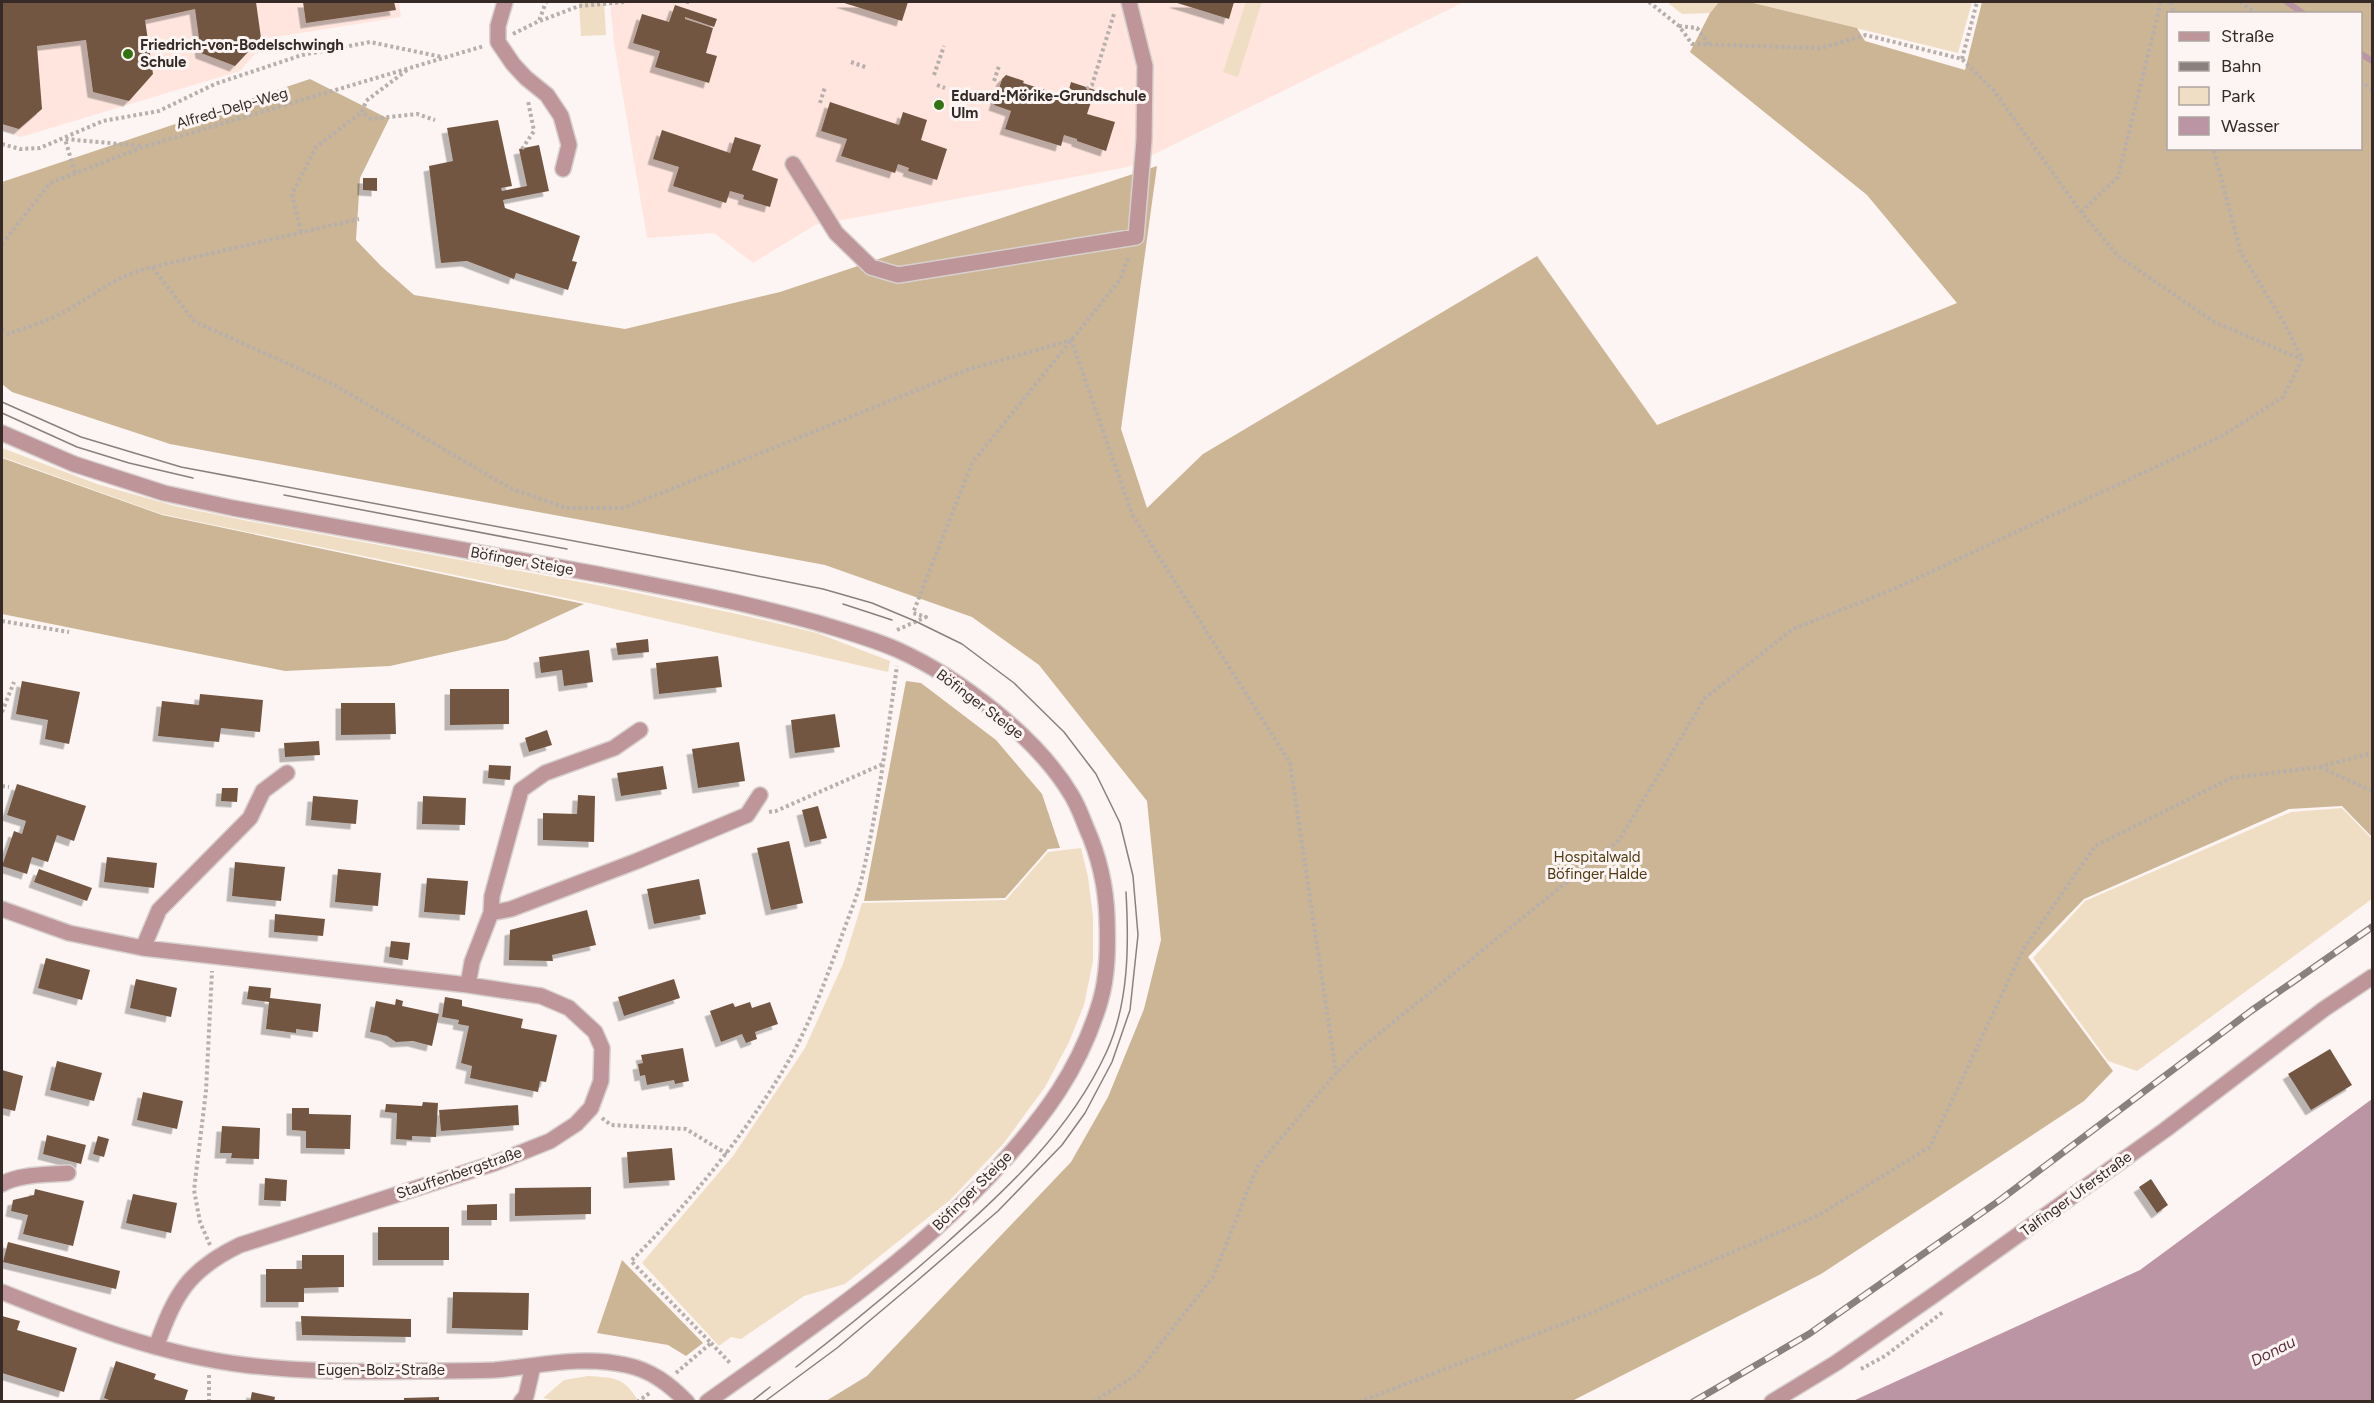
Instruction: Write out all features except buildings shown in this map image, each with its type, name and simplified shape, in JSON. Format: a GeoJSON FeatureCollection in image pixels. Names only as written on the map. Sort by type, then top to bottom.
{"type":"FeatureCollection","features":[{"type":"Feature","properties":{"kind":"street"},"geometry":{"type":"LineString","coordinates":[[505,2],[498,26],[498,42],[526,78],[547,95],[561,116],[569,146],[563,169]]}},
{"type":"Feature","properties":{"kind":"street"},"geometry":{"type":"LineString","coordinates":[[793,164],[836,233],[871,267],[898,275],[1136,237],[1144,140],[1145,66],[1129,2]]}},
{"type":"Feature","properties":{"kind":"street","name":"Böfinger Steige"},"geometry":{"type":"LineString","coordinates":[[2,433],[74,464],[164,493],[233,508],[667,587],[777,612],[855,634],[899,651],[944,675],[1032,743],[1072,796],[1096,849],[1106,901],[1108,951],[1101,1000],[1085,1043],[1058,1095],[1028,1135],[964,1204],[876,1281],[707,1401]]}},
{"type":"Feature","properties":{"kind":"street"},"geometry":{"type":"LineString","coordinates":[[468,985],[472,962],[491,913],[492,896],[521,790],[545,773],[614,748],[640,730]]}},
{"type":"Feature","properties":{"kind":"street"},"geometry":{"type":"LineString","coordinates":[[143,948],[159,910],[250,818],[263,790],[287,773]]}},
{"type":"Feature","properties":{"kind":"street"},"geometry":{"type":"LineString","coordinates":[[491,913],[511,909],[637,861],[747,815],[760,795]]}},
{"type":"Feature","properties":{"kind":"street","name":"Stauffenbergstraße"},"geometry":{"type":"LineString","coordinates":[[2,909],[69,933],[143,948],[468,985],[541,996],[568,1008],[595,1032],[602,1048],[602,1081],[591,1108],[576,1124],[550,1141],[495,1163],[240,1245],[216,1257],[189,1279],[169,1310],[156,1347]]}},
{"type":"Feature","properties":{"kind":"street","name":"Talfinger Uferstraße"},"geometry":{"type":"LineString","coordinates":[[1772,1401],[1836,1364],[1934,1295],[2165,1130],[2324,1010],[2373,977]]}},
{"type":"Feature","properties":{"kind":"street"},"geometry":{"type":"LineString","coordinates":[[2,1185],[16,1180],[68,1173]]}},
{"type":"Feature","properties":{"kind":"street","name":"Eugen-Bolz-Straße"},"geometry":{"type":"LineString","coordinates":[[2,1292],[47,1310],[156,1347],[245,1365],[342,1373],[493,1370],[588,1359],[627,1365],[666,1382],[687,1401]]}},
{"type":"Feature","properties":{"kind":"street"},"geometry":{"type":"LineString","coordinates":[[521,1401],[526,1396],[533,1366]]}},
{"type":"Feature","properties":{"kind":"path"},"geometry":{"type":"LineString","coordinates":[[539,21],[546,2]]}},
{"type":"Feature","properties":{"kind":"path","name":"Alfred-Delp-Weg"},"geometry":{"type":"LineString","coordinates":[[2,244],[50,183],[75,173],[143,147],[498,42],[539,21],[579,6],[625,2]]}},
{"type":"Feature","properties":{"kind":"path"},"geometry":{"type":"LineString","coordinates":[[1649,2],[1679,26],[1692,44],[1821,48],[1866,35],[1962,59],[1994,91],[2081,212],[2118,256],[2214,322],[2302,359]]}},
{"type":"Feature","properties":{"kind":"path"},"geometry":{"type":"LineString","coordinates":[[1962,59],[1977,2]]}},
{"type":"Feature","properties":{"kind":"path"},"geometry":{"type":"LineString","coordinates":[[2081,212],[2118,177],[2161,2]]}},
{"type":"Feature","properties":{"kind":"path"},"geometry":{"type":"LineString","coordinates":[[2240,2],[2255,12]]}},
{"type":"Feature","properties":{"kind":"path"},"geometry":{"type":"LineString","coordinates":[[1082,93],[1092,85],[1115,12]]}},
{"type":"Feature","properties":{"kind":"path"},"geometry":{"type":"LineString","coordinates":[[1679,26],[1697,28],[1710,44]]}},
{"type":"Feature","properties":{"kind":"path"},"geometry":{"type":"LineString","coordinates":[[2,144],[20,149],[40,148],[104,121],[159,111],[215,84],[302,55],[370,42],[415,49],[445,57]]}},
{"type":"Feature","properties":{"kind":"path"},"geometry":{"type":"LineString","coordinates":[[934,75],[944,46]]}},
{"type":"Feature","properties":{"kind":"path"},"geometry":{"type":"LineString","coordinates":[[851,62],[867,68]]}},
{"type":"Feature","properties":{"kind":"path"},"geometry":{"type":"LineString","coordinates":[[994,81],[999,66]]}},
{"type":"Feature","properties":{"kind":"path"},"geometry":{"type":"LineString","coordinates":[[301,232],[292,194],[316,147],[362,112],[366,101],[410,68]]}},
{"type":"Feature","properties":{"kind":"path"},"geometry":{"type":"LineString","coordinates":[[522,149],[534,131],[531,110],[522,88],[526,78]]}},
{"type":"Feature","properties":{"kind":"path"},"geometry":{"type":"LineString","coordinates":[[937,84],[945,88]]}},
{"type":"Feature","properties":{"kind":"path"},"geometry":{"type":"LineString","coordinates":[[820,104],[825,87]]}},
{"type":"Feature","properties":{"kind":"path"},"geometry":{"type":"LineString","coordinates":[[362,112],[371,119],[417,114],[435,120]]}},
{"type":"Feature","properties":{"kind":"path"},"geometry":{"type":"LineString","coordinates":[[65,139],[143,147]]}},
{"type":"Feature","properties":{"kind":"path"},"geometry":{"type":"LineString","coordinates":[[65,139],[75,173]]}},
{"type":"Feature","properties":{"kind":"path"},"geometry":{"type":"LineString","coordinates":[[2214,150],[2241,253],[2286,326],[2302,359]]}},
{"type":"Feature","properties":{"kind":"path"},"geometry":{"type":"LineString","coordinates":[[2,329],[8,334],[69,310],[104,286],[129,273],[359,219]]}},
{"type":"Feature","properties":{"kind":"path"},"geometry":{"type":"LineString","coordinates":[[742,1377],[631,1261],[669,1223],[727,1154],[788,1061],[828,975],[862,879],[903,638],[892,633],[926,617],[913,613],[972,463],[1120,280],[1136,237]]}},
{"type":"Feature","properties":{"kind":"path"},"geometry":{"type":"LineString","coordinates":[[152,267],[195,322],[331,383],[510,488],[566,508],[624,508],[968,370],[1071,339]]}},
{"type":"Feature","properties":{"kind":"path"},"geometry":{"type":"LineString","coordinates":[[1071,339],[1132,513],[1290,763],[1336,1074]]}},
{"type":"Feature","properties":{"kind":"path"},"geometry":{"type":"LineString","coordinates":[[1093,1401],[1136,1375],[1213,1277],[1257,1167],[1336,1074],[1360,1049],[1619,840],[1705,698],[1793,629],[1894,590],[2222,436],[2283,397],[2302,359]]}},
{"type":"Feature","properties":{"kind":"path"},"geometry":{"type":"LineString","coordinates":[[2,621],[69,632]]}},
{"type":"Feature","properties":{"kind":"path"},"geometry":{"type":"LineString","coordinates":[[2,712],[14,682]]}},
{"type":"Feature","properties":{"kind":"path"},"geometry":{"type":"LineString","coordinates":[[1359,1401],[1586,1315],[1819,1215],[1930,1147],[2023,950],[2095,846],[2231,778],[2319,767],[2373,753]]}},
{"type":"Feature","properties":{"kind":"path"},"geometry":{"type":"LineString","coordinates":[[747,815],[776,811],[883,764]]}},
{"type":"Feature","properties":{"kind":"path"},"geometry":{"type":"LineString","coordinates":[[2319,767],[2373,791]]}},
{"type":"Feature","properties":{"kind":"path"},"geometry":{"type":"LineString","coordinates":[[2,786],[9,787]]}},
{"type":"Feature","properties":{"kind":"path"},"geometry":{"type":"LineString","coordinates":[[208,1240],[200,1222],[194,1190],[206,1092],[210,995]]}},
{"type":"Feature","properties":{"kind":"path"},"geometry":{"type":"LineString","coordinates":[[591,1108],[611,1125],[686,1130],[727,1154]]}},
{"type":"Feature","properties":{"kind":"path"},"geometry":{"type":"LineString","coordinates":[[666,1382],[711,1343]]}},
{"type":"Feature","properties":{"kind":"path"},"geometry":{"type":"LineString","coordinates":[[209,1359],[210,1401]]}},
{"type":"Feature","properties":{"kind":"shaded area","name":"Friedrich-von-Bodelschwingh Schule"},"geometry":{"type":"Polygon","coordinates":[[[2,2],[399,2],[401,17],[269,38],[240,71],[21,137],[2,130],[2,2]]]}},
{"type":"Feature","properties":{"kind":"shaded area","name":"Eduard-Mörike-Grundschule Ulm"},"geometry":{"type":"Polygon","coordinates":[[[610,2],[1464,2],[1128,167],[815,225],[753,263],[714,233],[647,238],[614,43],[610,2]]]}},
{"type":"Feature","properties":{"kind":"green space"},"geometry":{"type":"Polygon","coordinates":[[[579,2],[604,2],[606,35],[581,36],[579,2]]]}},
{"type":"Feature","properties":{"kind":"green space"},"geometry":{"type":"Polygon","coordinates":[[[1246,2],[1262,2],[1238,77],[1223,72],[1246,2]]]}},
{"type":"Feature","properties":{"kind":"green space"},"geometry":{"type":"Polygon","coordinates":[[[1667,2],[1719,2],[1710,13],[1682,14],[1667,2]]]}},
{"type":"Feature","properties":{"kind":"green space","name":"Hospitalwald Böfinger Halde"},"geometry":{"type":"Polygon","coordinates":[[[1719,2],[1749,2],[1857,28],[1865,41],[1965,70],[1982,2],[2372,2],[2372,837],[2342,806],[2289,809],[2084,899],[2028,957],[2113,1071],[2084,1101],[1821,1274],[1572,1401],[826,1401],[867,1376],[1071,1162],[1108,1097],[1144,1009],[1161,940],[1147,801],[1039,665],[972,617],[825,565],[170,444],[12,392],[2,384],[2,182],[310,79],[389,119],[360,178],[356,240],[414,295],[625,329],[780,292],[1157,166],[1121,429],[1147,508],[1203,454],[1537,256],[1657,425],[1957,303],[1867,195],[1690,52],[1710,13],[1719,2]]]}},
{"type":"Feature","properties":{"kind":"green space"},"geometry":{"type":"Polygon","coordinates":[[[1749,2],[1972,2],[1958,53],[1749,2]]]}},
{"type":"Feature","properties":{"kind":"green space"},"geometry":{"type":"Polygon","coordinates":[[[2,448],[97,484],[175,506],[613,588],[817,633],[890,661],[888,672],[589,603],[161,514],[2,457],[2,448]]]}},
{"type":"Feature","properties":{"kind":"green space"},"geometry":{"type":"Polygon","coordinates":[[[2,458],[162,515],[584,604],[506,640],[390,666],[285,671],[2,614],[2,458]]]}},
{"type":"Feature","properties":{"kind":"green space"},"geometry":{"type":"Polygon","coordinates":[[[906,681],[921,683],[996,740],[1042,794],[1060,848],[1048,849],[1005,898],[864,901],[906,681]]]}},
{"type":"Feature","properties":{"kind":"green space"},"geometry":{"type":"Polygon","coordinates":[[[2342,808],[2372,839],[2372,899],[2137,1071],[2108,1061],[2033,958],[2085,901],[2291,812],[2342,808]]]}},
{"type":"Feature","properties":{"kind":"green space"},"geometry":{"type":"Polygon","coordinates":[[[1081,848],[1088,877],[1093,917],[1093,961],[1084,1005],[1069,1042],[1045,1087],[1004,1143],[950,1200],[845,1284],[804,1296],[741,1339],[731,1337],[719,1346],[642,1263],[733,1156],[805,1048],[843,964],[862,903],[1006,900],[1048,852],[1081,848]]]}},
{"type":"Feature","properties":{"kind":"green space"},"geometry":{"type":"Polygon","coordinates":[[[622,1260],[703,1343],[686,1356],[668,1345],[597,1333],[622,1260]]]}},
{"type":"Feature","properties":{"kind":"green space"},"geometry":{"type":"Polygon","coordinates":[[[588,1376],[622,1382],[637,1399],[631,1402],[559,1402],[543,1398],[564,1380],[588,1376]]]}},
{"type":"Feature","properties":{"kind":"water","name":"Donau"},"geometry":{"type":"Polygon","coordinates":[[[2372,1099],[2372,1401],[1853,1401],[2140,1270],[2372,1099]]]}},
{"type":"Feature","properties":{"kind":"waterway"},"geometry":{"type":"LineString","coordinates":[[2287,2],[2301,12]]}},
{"type":"Feature","properties":{"kind":"waterway"},"geometry":{"type":"LineString","coordinates":[[2362,54],[2372,61]]}},
{"type":"Feature","properties":{"kind":"tram line"},"geometry":{"type":"LineString","coordinates":[[2,402],[81,437],[181,467],[733,571],[823,589],[872,603],[962,644],[1014,683],[1064,732],[1096,774],[1120,823],[1133,876],[1138,935],[1130,1010],[1112,1062],[1085,1113],[1062,1145],[998,1211],[837,1348],[764,1402]]}},
{"type":"Feature","properties":{"kind":"tram line"},"geometry":{"type":"LineString","coordinates":[[2,413],[77,447],[129,463],[193,478]]}},
{"type":"Feature","properties":{"kind":"tram line"},"geometry":{"type":"LineString","coordinates":[[284,495],[567,549]]}},
{"type":"Feature","properties":{"kind":"tram line"},"geometry":{"type":"LineString","coordinates":[[843,604],[892,620]]}},
{"type":"Feature","properties":{"kind":"tram line"},"geometry":{"type":"LineString","coordinates":[[796,1367],[889,1292],[990,1203],[1035,1158],[1074,1108],[1106,1053],[1119,1015],[1126,974],[1126,892]]}},
{"type":"Feature","properties":{"kind":"tram line"},"geometry":{"type":"LineString","coordinates":[[751,1402],[770,1387]]}},
{"type":"Feature","properties":{"kind":"railway"},"geometry":{"type":"LineString","coordinates":[[1693,1402],[1809,1334],[2000,1200],[2251,1011],[2372,927]]}},
{"type":"Feature","properties":{"kind":"place","name":"Friedrich-von-Bodelschwingh Schule"},"geometry":{"type":"Point","coordinates":[128,54]}},
{"type":"Feature","properties":{"kind":"place","name":"Eduard-Mörike-Grundschule Ulm"},"geometry":{"type":"Point","coordinates":[939,105]}}]}
